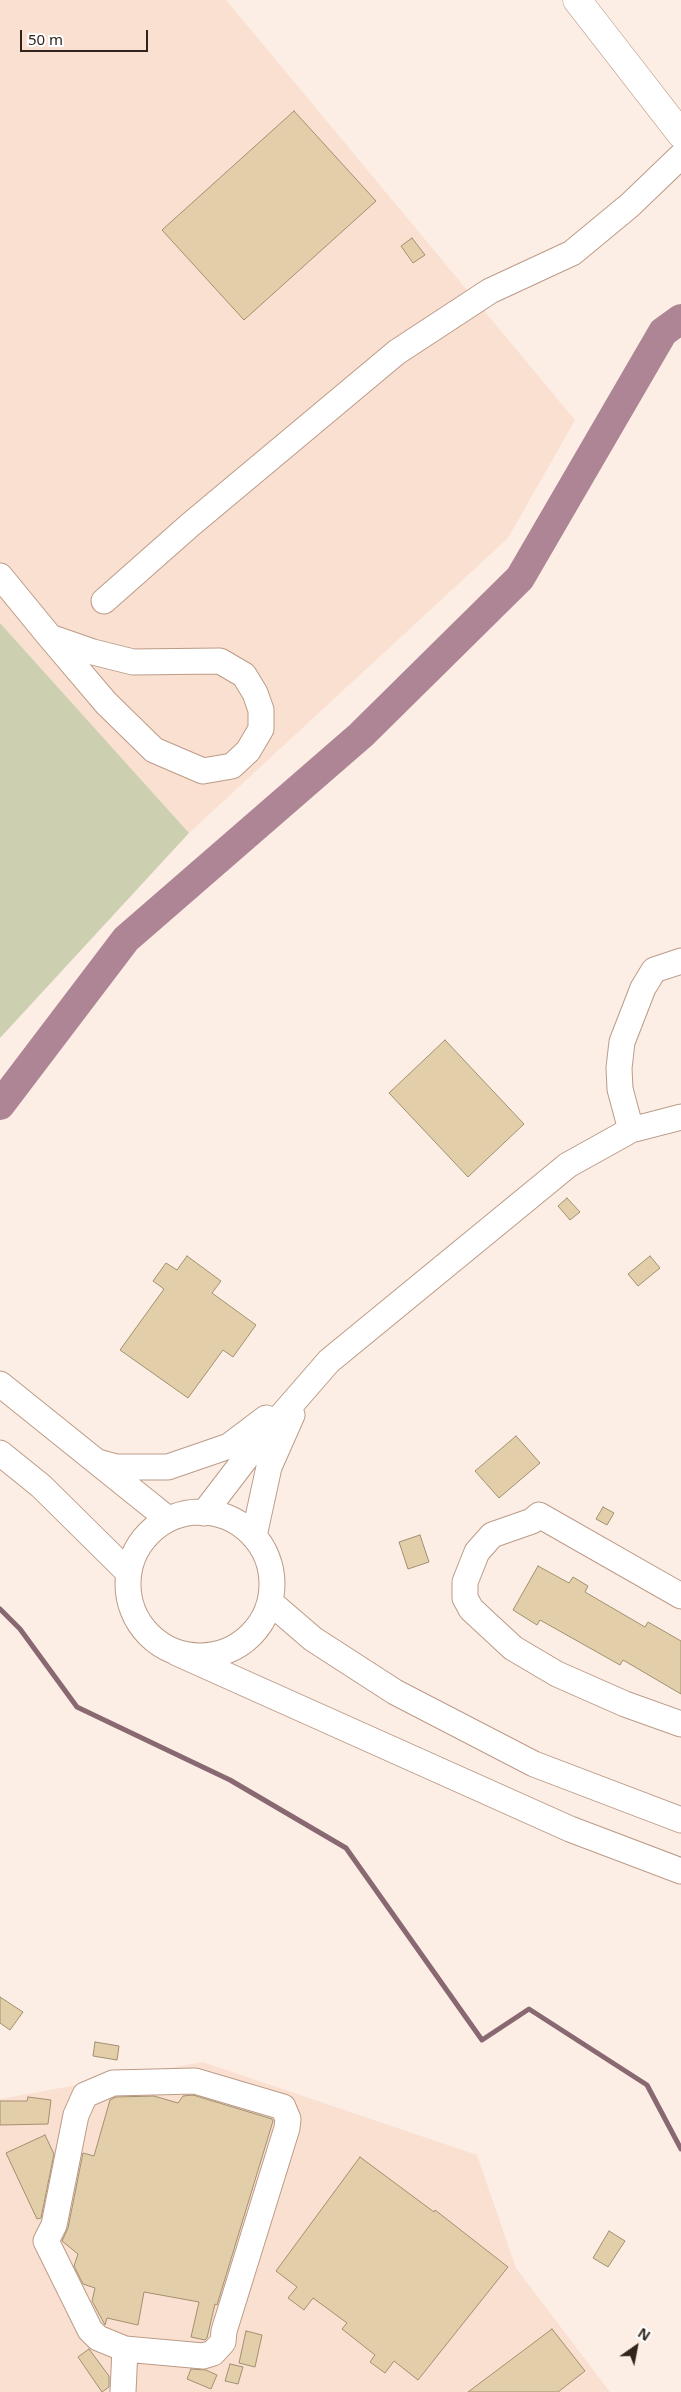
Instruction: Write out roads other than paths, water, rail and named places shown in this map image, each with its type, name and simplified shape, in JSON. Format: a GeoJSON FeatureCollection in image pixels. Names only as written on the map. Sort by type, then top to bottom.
{"type":"FeatureCollection","features":[{"type":"Feature","properties":{"kind":"main road"},"geometry":{"type":"LineString","coordinates":[[577,0],[681,134]]}},
{"type":"Feature","properties":{"kind":"street"},"geometry":{"type":"LineString","coordinates":[[104,601],[198,519],[397,352],[490,291],[572,253],[630,205],[681,156]]}},
{"type":"Feature","properties":{"kind":"street"},"geometry":{"type":"LineString","coordinates":[[0,576],[50,637],[106,704],[154,750],[203,771],[232,766],[248,751],[260,729],[261,710],[255,693],[244,674],[220,662],[134,662],[93,652],[50,637]]}},
{"type":"Feature","properties":{"kind":"street"},"geometry":{"type":"LineString","coordinates":[[630,1130],[620,1089],[619,1068],[622,1042],[643,988],[654,970],[681,961]]}},
{"type":"Feature","properties":{"kind":"street"},"geometry":{"type":"LineString","coordinates":[[204,1513],[256,1445],[329,1361],[568,1166],[630,1130],[681,1117]]}},
{"type":"Feature","properties":{"kind":"street"},"geometry":{"type":"LineString","coordinates":[[0,1384],[168,1519]]}},
{"type":"Feature","properties":{"kind":"street"},"geometry":{"type":"LineString","coordinates":[[98,1462],[116,1467],[168,1467],[228,1446],[302,1392]]}},
{"type":"Feature","properties":{"kind":"street"},"geometry":{"type":"LineString","coordinates":[[254,1536],[269,1467],[302,1392]]}},
{"type":"Feature","properties":{"kind":"street"},"geometry":{"type":"LineString","coordinates":[[0,1453],[41,1486],[128,1572]]}},
{"type":"Feature","properties":{"kind":"street"},"geometry":{"type":"LineString","coordinates":[[177,1653],[201,1657],[224,1653],[245,1642],[261,1624],[270,1602],[272,1579],[266,1556],[254,1536],[236,1522],[214,1513],[191,1512],[168,1519],[149,1532],[135,1550],[128,1572],[129,1599],[133,1612],[144,1630],[159,1644],[177,1653],[570,1829],[681,1871]]}},
{"type":"Feature","properties":{"kind":"street"},"geometry":{"type":"LineString","coordinates":[[681,1596],[539,1515],[532,1521],[492,1535],[477,1552],[470,1565],[465,1582],[465,1598],[471,1609],[513,1648],[557,1674],[626,1704],[681,1724]]}},
{"type":"Feature","properties":{"kind":"street"},"geometry":{"type":"LineString","coordinates":[[270,1602],[313,1639],[395,1692],[534,1764],[681,1820]]}},
{"type":"Feature","properties":{"kind":"street"},"geometry":{"type":"LineString","coordinates":[[195,2081],[283,2107],[288,2119],[287,2128],[224,2331],[223,2342],[213,2353],[203,2356],[126,2349],[98,2338],[90,2330],[46,2241],[54,2225],[76,2115],[85,2095],[114,2083],[195,2081]]}},
{"type":"Feature","properties":{"kind":"street"},"geometry":{"type":"LineString","coordinates":[[123,2392],[126,2349]]}},
{"type":"Feature","properties":{"kind":"waterway"},"geometry":{"type":"LineString","coordinates":[[0,1105],[126,939],[361,735],[520,578],[663,332],[681,319]]}},
{"type":"Feature","properties":{"kind":"waterway"},"geometry":{"type":"LineString","coordinates":[[0,1609],[20,1629],[77,1707],[230,1780],[346,1848],[482,2040],[529,2009],[647,2085],[681,2149]]}}]}
